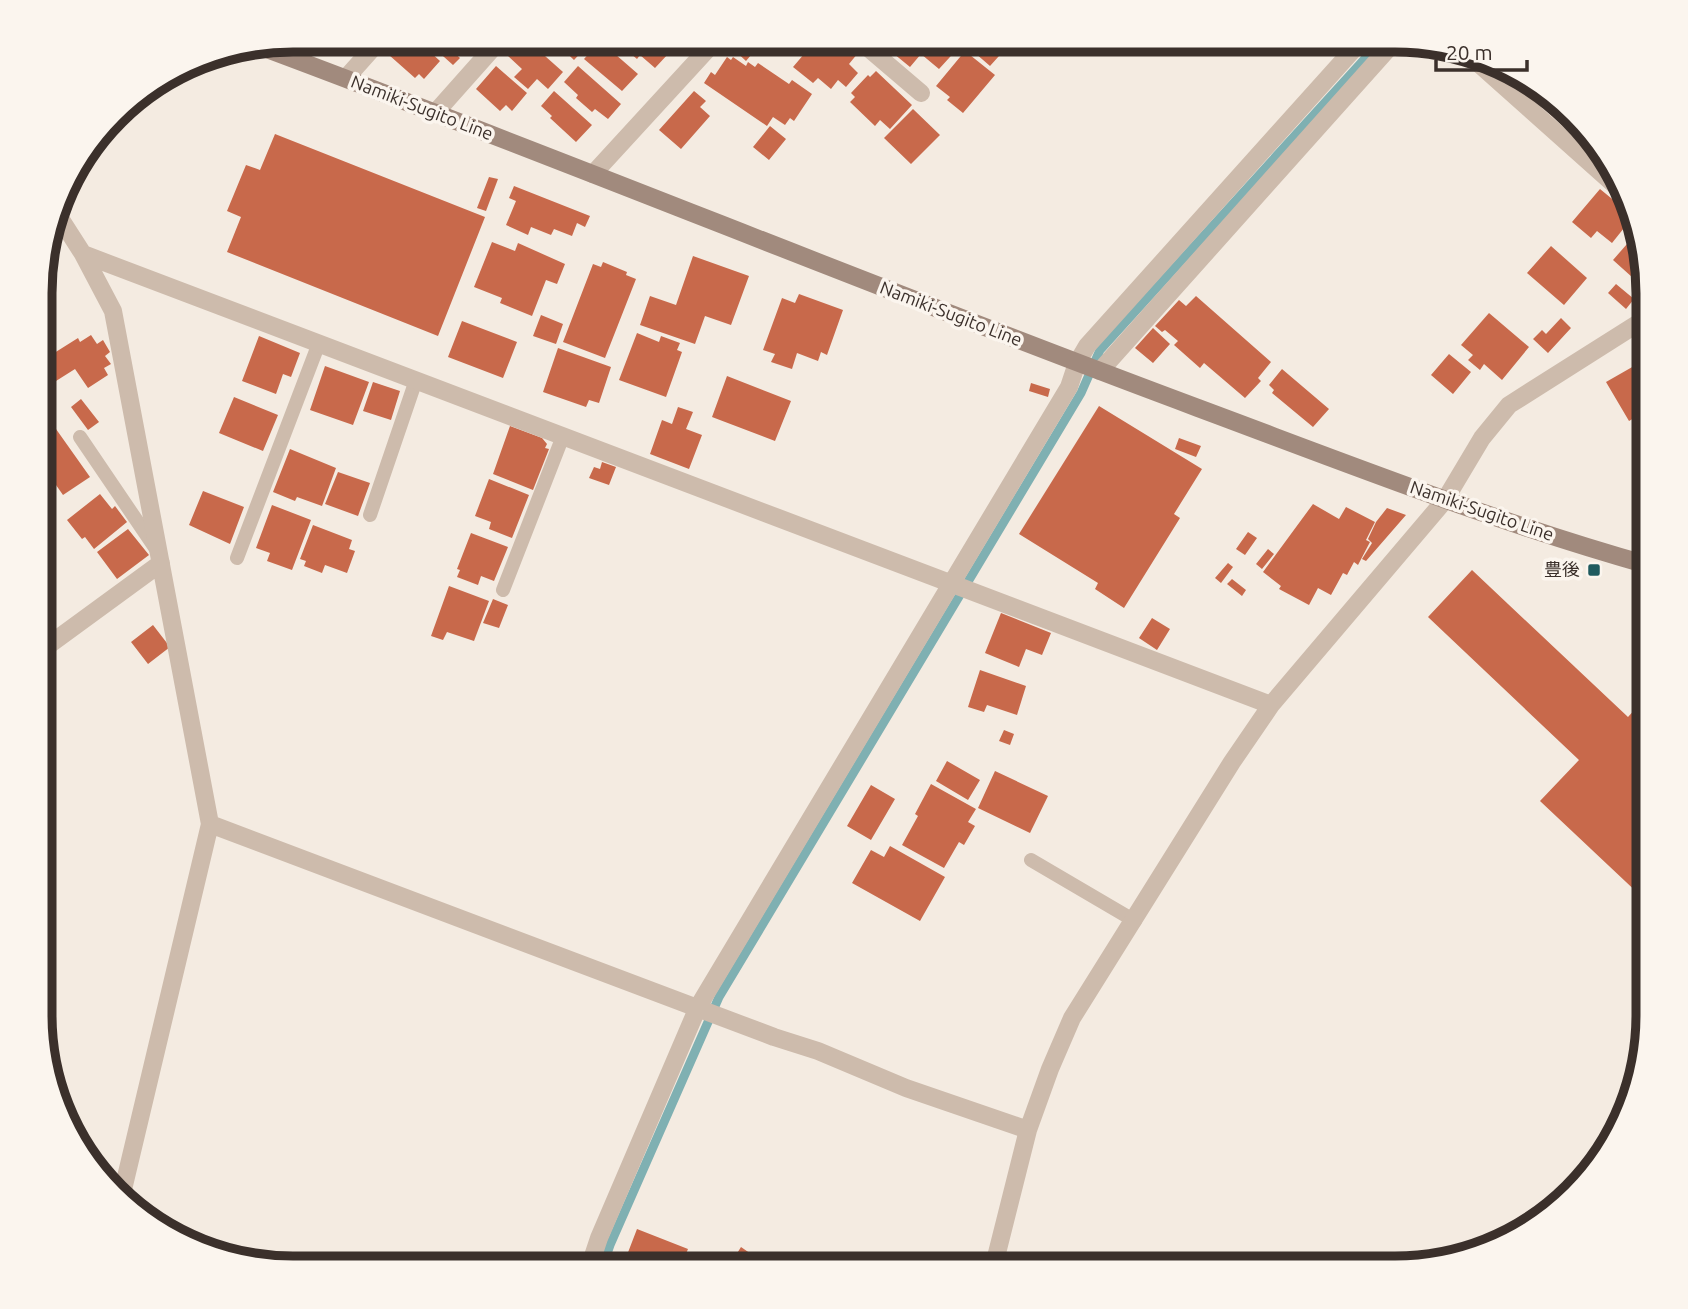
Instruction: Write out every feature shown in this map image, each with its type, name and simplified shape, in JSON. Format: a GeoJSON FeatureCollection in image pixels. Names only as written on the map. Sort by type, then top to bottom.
{"type":"FeatureCollection","features":[{"type":"Feature","properties":{"kind":"main road","name":"Namiki-Sugito Line"},"geometry":{"type":"LineString","coordinates":[[279,53],[436,112],[1077,363],[1445,500],[1636,561]]}},
{"type":"Feature","properties":{"kind":"street"},"geometry":{"type":"LineString","coordinates":[[345,78],[369,52]]}},
{"type":"Feature","properties":{"kind":"street"},"geometry":{"type":"LineString","coordinates":[[436,112],[489,52]]}},
{"type":"Feature","properties":{"kind":"street"},"geometry":{"type":"LineString","coordinates":[[593,174],[705,52]]}},
{"type":"Feature","properties":{"kind":"street"},"geometry":{"type":"LineString","coordinates":[[874,53],[921,93]]}},
{"type":"Feature","properties":{"kind":"street"},"geometry":{"type":"LineString","coordinates":[[593,1256],[698,1007],[1069,387],[1077,363],[1087,346],[1350,53]]}},
{"type":"Feature","properties":{"kind":"street"},"geometry":{"type":"LineString","coordinates":[[1100,371],[1384,53]]}},
{"type":"Feature","properties":{"kind":"street"},"geometry":{"type":"LineString","coordinates":[[1487,71],[1604,175]]}},
{"type":"Feature","properties":{"kind":"street"},"geometry":{"type":"LineString","coordinates":[[63,223],[113,311],[210,824],[124,1186]]}},
{"type":"Feature","properties":{"kind":"street"},"geometry":{"type":"LineString","coordinates":[[83,254],[1271,705]]}},
{"type":"Feature","properties":{"kind":"street"},"geometry":{"type":"LineString","coordinates":[[996,1256],[1028,1130],[1072,1018],[1232,762],[1271,705],[1445,500],[1482,438],[1509,405],[1636,325]]}},
{"type":"Feature","properties":{"kind":"street"},"geometry":{"type":"LineString","coordinates":[[52,642],[160,558]]}},
{"type":"Feature","properties":{"kind":"street"},"geometry":{"type":"LineString","coordinates":[[210,824],[774,1037],[818,1051],[906,1088],[1028,1130]]}},
{"type":"Feature","properties":{"kind":"lane"},"geometry":{"type":"LineString","coordinates":[[237,558],[319,343]]}},
{"type":"Feature","properties":{"kind":"lane"},"geometry":{"type":"LineString","coordinates":[[370,515],[416,380]]}},
{"type":"Feature","properties":{"kind":"lane"},"geometry":{"type":"LineString","coordinates":[[503,590],[564,436]]}},
{"type":"Feature","properties":{"kind":"lane"},"geometry":{"type":"LineString","coordinates":[[80,437],[160,558]]}},
{"type":"Feature","properties":{"kind":"lane"},"geometry":{"type":"LineString","coordinates":[[1031,860],[1135,921]]}},
{"type":"Feature","properties":{"kind":"building"},"geometry":{"type":"Polygon","coordinates":[[[392,52],[430,52],[440,61],[424,79],[419,74],[415,78],[389,55],[392,52]]]}},
{"type":"Feature","properties":{"kind":"building"},"geometry":{"type":"Polygon","coordinates":[[[439,52],[453,52],[460,58],[453,65],[439,52]]]}},
{"type":"Feature","properties":{"kind":"building"},"geometry":{"type":"Polygon","coordinates":[[[511,52],[541,52],[563,72],[548,89],[537,79],[528,89],[514,77],[522,69],[508,56],[511,52]]]}},
{"type":"Feature","properties":{"kind":"building"},"geometry":{"type":"Polygon","coordinates":[[[566,52],[581,52],[574,60],[566,52]]]}},
{"type":"Feature","properties":{"kind":"building"},"geometry":{"type":"Polygon","coordinates":[[[590,52],[613,52],[638,74],[622,91],[584,59],[590,52]]]}},
{"type":"Feature","properties":{"kind":"building"},"geometry":{"type":"Polygon","coordinates":[[[629,52],[669,53],[655,68],[640,55],[637,59],[629,52]]]}},
{"type":"Feature","properties":{"kind":"building"},"geometry":{"type":"Polygon","coordinates":[[[737,52],[753,52],[746,61],[737,52]]]}},
{"type":"Feature","properties":{"kind":"building"},"geometry":{"type":"Polygon","coordinates":[[[805,52],[858,53],[849,64],[858,73],[846,87],[838,80],[831,89],[818,78],[813,83],[793,67],[805,52]]]}},
{"type":"Feature","properties":{"kind":"building"},"geometry":{"type":"Polygon","coordinates":[[[892,53],[954,53],[939,69],[921,54],[910,67],[892,53]]]}},
{"type":"Feature","properties":{"kind":"building"},"geometry":{"type":"Polygon","coordinates":[[[964,53],[995,75],[963,113],[947,100],[950,97],[936,86],[964,53]]]}},
{"type":"Feature","properties":{"kind":"building"},"geometry":{"type":"Polygon","coordinates":[[[975,53],[995,53],[999,56],[990,66],[975,53]]]}},
{"type":"Feature","properties":{"kind":"building"},"geometry":{"type":"Polygon","coordinates":[[[727,57],[731,60],[733,57],[746,66],[748,62],[755,67],[758,63],[789,84],[792,80],[812,94],[794,121],[790,118],[785,125],[773,117],[767,126],[704,83],[711,72],[715,75],[727,57]]]}},
{"type":"Feature","properties":{"kind":"building"},"geometry":{"type":"Polygon","coordinates":[[[496,66],[527,93],[512,111],[506,105],[500,111],[476,89],[496,66]]]}},
{"type":"Feature","properties":{"kind":"building"},"geometry":{"type":"Polygon","coordinates":[[[578,66],[621,104],[608,119],[595,109],[592,112],[576,98],[578,95],[564,82],[578,66]]]}},
{"type":"Feature","properties":{"kind":"building"},"geometry":{"type":"Polygon","coordinates":[[[876,71],[912,105],[890,129],[880,120],[875,126],[850,102],[855,97],[851,93],[868,75],[870,77],[876,71]]]}},
{"type":"Feature","properties":{"kind":"building"},"geometry":{"type":"Polygon","coordinates":[[[554,91],[592,125],[576,142],[541,106],[554,91]]]}},
{"type":"Feature","properties":{"kind":"building"},"geometry":{"type":"Polygon","coordinates":[[[694,91],[706,101],[700,107],[710,116],[681,149],[659,130],[694,91]]]}},
{"type":"Feature","properties":{"kind":"building"},"geometry":{"type":"Polygon","coordinates":[[[1539,104],[1553,112],[1584,145],[1539,104]]]}},
{"type":"Feature","properties":{"kind":"building"},"geometry":{"type":"Polygon","coordinates":[[[913,109],[940,135],[911,164],[884,138],[913,109]]]}},
{"type":"Feature","properties":{"kind":"building"},"geometry":{"type":"Polygon","coordinates":[[[770,126],[786,139],[769,160],[753,147],[770,126]]]}},
{"type":"Feature","properties":{"kind":"building"},"geometry":{"type":"Polygon","coordinates":[[[275,134],[485,217],[438,336],[227,252],[241,217],[227,211],[246,165],[260,170],[275,134]]]}},
{"type":"Feature","properties":{"kind":"building"},"geometry":{"type":"Polygon","coordinates":[[[489,177],[498,179],[486,211],[477,208],[489,177]]]}},
{"type":"Feature","properties":{"kind":"building"},"geometry":{"type":"Polygon","coordinates":[[[514,186],[590,216],[585,227],[577,223],[572,236],[554,229],[551,235],[531,227],[528,235],[506,225],[516,201],[509,198],[514,186]]]}},
{"type":"Feature","properties":{"kind":"building"},"geometry":{"type":"Polygon","coordinates":[[[1600,189],[1618,204],[1626,226],[1612,243],[1597,231],[1591,238],[1572,222],[1600,189]]]}},
{"type":"Feature","properties":{"kind":"building"},"geometry":{"type":"Polygon","coordinates":[[[492,242],[515,251],[518,243],[565,264],[557,284],[546,280],[532,316],[500,303],[502,298],[474,287],[492,242]]]}},
{"type":"Feature","properties":{"kind":"building"},"geometry":{"type":"Polygon","coordinates":[[[1629,242],[1635,279],[1613,260],[1629,242]]]}},
{"type":"Feature","properties":{"kind":"building"},"geometry":{"type":"Polygon","coordinates":[[[1551,246],[1587,278],[1564,305],[1527,273],[1551,246]]]}},
{"type":"Feature","properties":{"kind":"building"},"geometry":{"type":"Polygon","coordinates":[[[693,256],[749,276],[731,325],[705,316],[695,344],[640,325],[650,296],[676,305],[693,256]]]}},
{"type":"Feature","properties":{"kind":"building"},"geometry":{"type":"Polygon","coordinates":[[[603,262],[627,272],[626,275],[636,279],[605,358],[563,342],[593,264],[601,267],[603,262]]]}},
{"type":"Feature","properties":{"kind":"building"},"geometry":{"type":"Polygon","coordinates":[[[1616,284],[1634,299],[1626,309],[1608,293],[1616,284]]]}},
{"type":"Feature","properties":{"kind":"building"},"geometry":{"type":"Polygon","coordinates":[[[799,294],[843,310],[827,355],[821,352],[818,361],[797,353],[792,369],[771,362],[775,354],[763,350],[782,298],[795,303],[799,294]]]}},
{"type":"Feature","properties":{"kind":"building"},"geometry":{"type":"Polygon","coordinates":[[[1196,296],[1271,362],[1258,378],[1261,381],[1245,398],[1204,363],[1200,368],[1174,345],[1178,341],[1165,330],[1162,332],[1155,326],[1179,300],[1186,306],[1196,296]]]}},
{"type":"Feature","properties":{"kind":"building"},"geometry":{"type":"Polygon","coordinates":[[[1489,313],[1529,347],[1502,380],[1484,364],[1480,370],[1468,360],[1473,355],[1461,345],[1489,313]]]}},
{"type":"Feature","properties":{"kind":"building"},"geometry":{"type":"Polygon","coordinates":[[[541,315],[563,324],[556,344],[533,336],[541,315]]]}},
{"type":"Feature","properties":{"kind":"building"},"geometry":{"type":"Polygon","coordinates":[[[1561,318],[1571,328],[1548,353],[1533,339],[1542,330],[1546,334],[1561,318]]]}},
{"type":"Feature","properties":{"kind":"building"},"geometry":{"type":"Polygon","coordinates":[[[462,321],[517,342],[503,378],[448,357],[462,321]]]}},
{"type":"Feature","properties":{"kind":"building"},"geometry":{"type":"Polygon","coordinates":[[[1153,328],[1170,344],[1153,363],[1135,348],[1153,328]]]}},
{"type":"Feature","properties":{"kind":"building"},"geometry":{"type":"Polygon","coordinates":[[[637,333],[659,342],[661,336],[680,343],[677,350],[682,352],[666,397],[619,380],[637,333]]]}},
{"type":"Feature","properties":{"kind":"building"},"geometry":{"type":"Polygon","coordinates":[[[91,335],[97,344],[103,340],[110,352],[105,356],[111,364],[104,368],[108,375],[88,388],[75,369],[56,381],[52,375],[52,354],[78,338],[80,342],[91,335]]]}},
{"type":"Feature","properties":{"kind":"building"},"geometry":{"type":"Polygon","coordinates":[[[259,336],[300,353],[291,377],[283,374],[276,394],[242,381],[259,336]]]}},
{"type":"Feature","properties":{"kind":"building"},"geometry":{"type":"Polygon","coordinates":[[[558,348],[611,367],[599,403],[589,400],[586,407],[543,392],[558,348]]]}},
{"type":"Feature","properties":{"kind":"building"},"geometry":{"type":"Polygon","coordinates":[[[1449,354],[1471,372],[1453,394],[1431,375],[1449,354]]]}},
{"type":"Feature","properties":{"kind":"building"},"geometry":{"type":"Polygon","coordinates":[[[1636,365],[1636,417],[1629,421],[1606,382],[1636,365]]]}},
{"type":"Feature","properties":{"kind":"building"},"geometry":{"type":"Polygon","coordinates":[[[325,366],[369,382],[353,425],[310,410],[325,366]]]}},
{"type":"Feature","properties":{"kind":"building"},"geometry":{"type":"Polygon","coordinates":[[[1282,369],[1329,409],[1313,427],[1272,393],[1274,390],[1269,385],[1282,369]]]}},
{"type":"Feature","properties":{"kind":"building"},"geometry":{"type":"Polygon","coordinates":[[[727,376],[791,401],[775,441],[712,417],[727,376]]]}},
{"type":"Feature","properties":{"kind":"building"},"geometry":{"type":"Polygon","coordinates":[[[373,382],[400,391],[391,420],[363,411],[373,382]]]}},
{"type":"Feature","properties":{"kind":"building"},"geometry":{"type":"Polygon","coordinates":[[[1031,383],[1050,389],[1048,397],[1029,391],[1031,383]]]}},
{"type":"Feature","properties":{"kind":"building"},"geometry":{"type":"Polygon","coordinates":[[[234,397],[278,415],[263,451],[219,433],[234,397]]]}},
{"type":"Feature","properties":{"kind":"building"},"geometry":{"type":"Polygon","coordinates":[[[81,399],[99,422],[88,430],[71,407],[81,399]]]}},
{"type":"Feature","properties":{"kind":"building"},"geometry":{"type":"Polygon","coordinates":[[[1099,406],[1202,469],[1174,514],[1180,518],[1124,608],[1095,589],[1098,583],[1019,534],[1099,406]]]}},
{"type":"Feature","properties":{"kind":"building"},"geometry":{"type":"Polygon","coordinates":[[[678,407],[693,412],[686,429],[702,435],[689,469],[650,454],[662,420],[672,424],[678,407]]]}},
{"type":"Feature","properties":{"kind":"building"},"geometry":{"type":"Polygon","coordinates":[[[510,426],[542,438],[547,444],[545,448],[549,449],[533,490],[493,474],[510,426]]]}},
{"type":"Feature","properties":{"kind":"building"},"geometry":{"type":"Polygon","coordinates":[[[56,429],[90,477],[63,495],[52,480],[52,432],[56,429]]]}},
{"type":"Feature","properties":{"kind":"building"},"geometry":{"type":"Polygon","coordinates":[[[1179,438],[1201,446],[1196,457],[1175,449],[1179,438]]]}},
{"type":"Feature","properties":{"kind":"building"},"geometry":{"type":"Polygon","coordinates":[[[290,449],[336,468],[322,506],[297,497],[295,501],[273,492],[290,449]]]}},
{"type":"Feature","properties":{"kind":"building"},"geometry":{"type":"Polygon","coordinates":[[[602,462],[616,467],[609,485],[589,478],[594,467],[600,469],[602,462]]]}},
{"type":"Feature","properties":{"kind":"building"},"geometry":{"type":"Polygon","coordinates":[[[338,472],[370,483],[358,516],[325,504],[338,472]]]}},
{"type":"Feature","properties":{"kind":"building"},"geometry":{"type":"Polygon","coordinates":[[[489,479],[529,495],[512,538],[489,529],[491,522],[475,516],[489,479]]]}},
{"type":"Feature","properties":{"kind":"building"},"geometry":{"type":"Polygon","coordinates":[[[203,491],[244,507],[230,544],[189,525],[203,491]]]}},
{"type":"Feature","properties":{"kind":"building"},"geometry":{"type":"Polygon","coordinates":[[[100,494],[112,509],[115,506],[127,522],[94,549],[67,520],[100,494]]]}},
{"type":"Feature","properties":{"kind":"building"},"geometry":{"type":"Polygon","coordinates":[[[1313,504],[1339,519],[1346,507],[1375,522],[1366,540],[1370,542],[1358,565],[1354,562],[1347,575],[1343,573],[1331,595],[1318,588],[1309,605],[1279,589],[1281,586],[1263,572],[1313,504]]]}},
{"type":"Feature","properties":{"kind":"building"},"geometry":{"type":"Polygon","coordinates":[[[272,505],[311,520],[292,570],[267,561],[270,553],[256,548],[272,505]]]}},
{"type":"Feature","properties":{"kind":"building"},"geometry":{"type":"Polygon","coordinates":[[[1387,508],[1406,515],[1366,561],[1362,559],[1372,543],[1368,539],[1387,508]]]}},
{"type":"Feature","properties":{"kind":"building"},"geometry":{"type":"Polygon","coordinates":[[[313,525],[352,540],[349,549],[355,551],[347,573],[325,565],[322,573],[304,566],[306,561],[300,559],[313,525]]]}},
{"type":"Feature","properties":{"kind":"building"},"geometry":{"type":"Polygon","coordinates":[[[128,529],[149,555],[117,579],[97,552],[128,529]]]}},
{"type":"Feature","properties":{"kind":"building"},"geometry":{"type":"Polygon","coordinates":[[[1248,532],[1257,538],[1245,555],[1236,549],[1248,532]]]}},
{"type":"Feature","properties":{"kind":"building"},"geometry":{"type":"Polygon","coordinates":[[[471,533],[508,547],[494,581],[481,576],[478,585],[457,577],[460,570],[457,569],[471,533]]]}},
{"type":"Feature","properties":{"kind":"building"},"geometry":{"type":"Polygon","coordinates":[[[1268,549],[1274,554],[1262,569],[1256,564],[1268,549]]]}},
{"type":"Feature","properties":{"kind":"building"},"geometry":{"type":"Polygon","coordinates":[[[1228,563],[1233,567],[1221,583],[1215,578],[1228,563]]]}},
{"type":"Feature","properties":{"kind":"building"},"geometry":{"type":"Polygon","coordinates":[[[1472,570],[1628,717],[1635,709],[1635,891],[1540,801],[1579,760],[1428,617],[1472,570]]]}},
{"type":"Feature","properties":{"kind":"building"},"geometry":{"type":"Polygon","coordinates":[[[1232,579],[1246,590],[1242,596],[1227,584],[1232,579]]]}},
{"type":"Feature","properties":{"kind":"building"},"geometry":{"type":"Polygon","coordinates":[[[449,586],[489,601],[474,641],[447,632],[443,640],[431,636],[449,586]]]}},
{"type":"Feature","properties":{"kind":"building"},"geometry":{"type":"Polygon","coordinates":[[[493,599],[508,605],[499,628],[483,623],[493,599]]]}},
{"type":"Feature","properties":{"kind":"building"},"geometry":{"type":"Polygon","coordinates":[[[1001,613],[1051,633],[1042,655],[1026,649],[1019,667],[985,653],[1001,613]]]}},
{"type":"Feature","properties":{"kind":"building"},"geometry":{"type":"Polygon","coordinates":[[[1152,618],[1170,629],[1157,650],[1139,638],[1152,618]]]}},
{"type":"Feature","properties":{"kind":"building"},"geometry":{"type":"Polygon","coordinates":[[[153,625],[170,647],[148,664],[131,642],[153,625]]]}},
{"type":"Feature","properties":{"kind":"building"},"geometry":{"type":"Polygon","coordinates":[[[980,670],[1026,686],[1017,715],[987,705],[984,712],[968,707],[980,670]]]}},
{"type":"Feature","properties":{"kind":"building"},"geometry":{"type":"Polygon","coordinates":[[[1004,730],[1014,734],[1010,745],[999,741],[1004,730]]]}},
{"type":"Feature","properties":{"kind":"building"},"geometry":{"type":"Polygon","coordinates":[[[947,761],[980,780],[968,800],[936,781],[947,761]]]}},
{"type":"Feature","properties":{"kind":"building"},"geometry":{"type":"Polygon","coordinates":[[[995,771],[1048,796],[1030,833],[978,808],[995,771]]]}},
{"type":"Feature","properties":{"kind":"building"},"geometry":{"type":"Polygon","coordinates":[[[931,784],[976,809],[968,822],[975,826],[964,845],[959,842],[944,868],[902,845],[931,784]]]}},
{"type":"Feature","properties":{"kind":"building"},"geometry":{"type":"Polygon","coordinates":[[[871,785],[895,799],[871,840],[847,826],[871,785]]]}},
{"type":"Feature","properties":{"kind":"building"},"geometry":{"type":"Polygon","coordinates":[[[890,846],[945,877],[920,921],[852,883],[871,850],[884,857],[890,846]]]}},
{"type":"Feature","properties":{"kind":"building"},"geometry":{"type":"Polygon","coordinates":[[[637,1229],[688,1249],[685,1256],[627,1256],[637,1229]]]}},
{"type":"Feature","properties":{"kind":"building"},"geometry":{"type":"Polygon","coordinates":[[[741,1247],[754,1256],[735,1256],[741,1247]]]}},
{"type":"Feature","properties":{"kind":"waterway"},"geometry":{"type":"LineString","coordinates":[[606,1256],[719,997],[1081,393],[1100,350],[1370,53]]}},
{"type":"Feature","properties":{"kind":"place","name":"豊後"},"geometry":{"type":"Point","coordinates":[1594,570]}}]}
